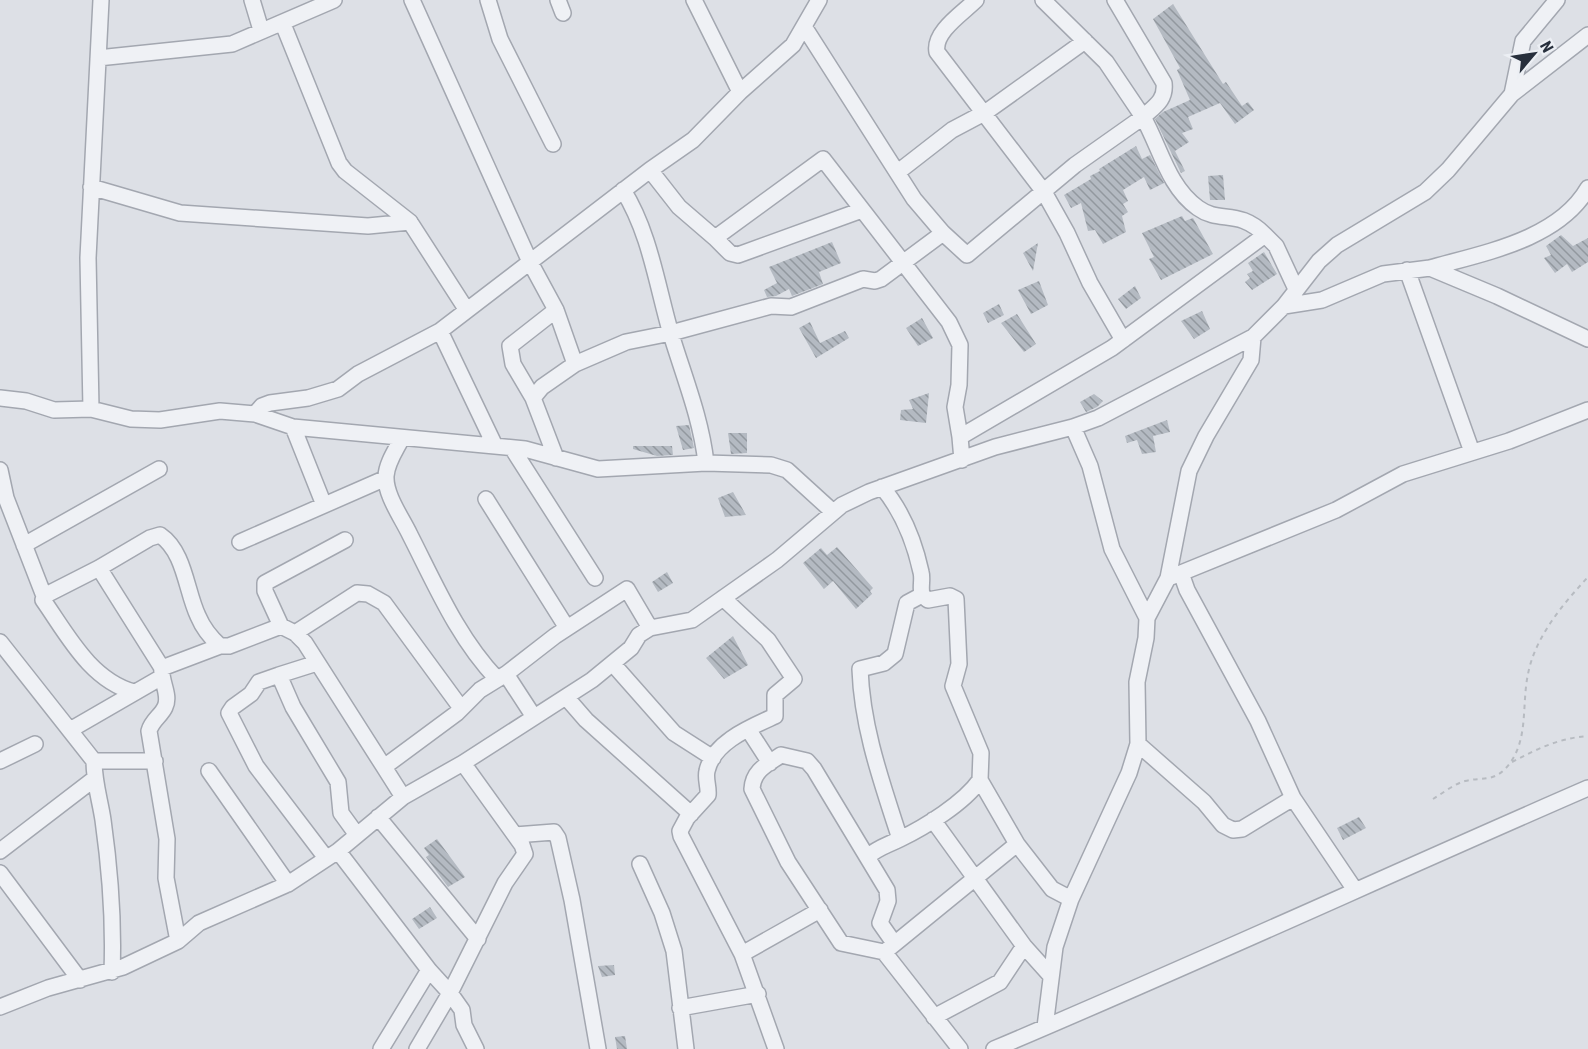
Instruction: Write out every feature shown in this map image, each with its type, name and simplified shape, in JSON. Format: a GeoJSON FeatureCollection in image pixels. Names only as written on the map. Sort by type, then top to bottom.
{"type":"FeatureCollection","features":[{"type":"Feature","properties":{"kind":"street"},"geometry":{"type":"LineString","coordinates":[[91,409],[88,258],[101,0]]}},
{"type":"Feature","properties":{"kind":"street"},"geometry":{"type":"LineString","coordinates":[[252,0],[261,30]]}},
{"type":"Feature","properties":{"kind":"street"},"geometry":{"type":"LineString","coordinates":[[98,58],[232,44],[261,30],[283,24],[334,0]]}},
{"type":"Feature","properties":{"kind":"street"},"geometry":{"type":"LineString","coordinates":[[412,0],[530,262],[556,310],[575,364]]}},
{"type":"Feature","properties":{"kind":"street"},"geometry":{"type":"LineString","coordinates":[[488,0],[500,39],[553,144]]}},
{"type":"Feature","properties":{"kind":"street"},"geometry":{"type":"LineString","coordinates":[[694,0],[740,92]]}},
{"type":"Feature","properties":{"kind":"street"},"geometry":{"type":"LineString","coordinates":[[255,414],[270,403],[325,395],[440,331],[623,190],[693,140],[740,92],[793,45],[805,28],[819,0]]}},
{"type":"Feature","properties":{"kind":"street"},"geometry":{"type":"LineString","coordinates":[[976,0],[940,35],[936,44],[937,52],[986,112],[1044,192],[1067,233],[1090,283],[1123,340]]}},
{"type":"Feature","properties":{"kind":"street"},"geometry":{"type":"LineString","coordinates":[[1043,0],[1106,62],[1143,117],[1178,189],[1199,209],[1217,215],[1235,216],[1254,224],[1275,246],[1296,289]]}},
{"type":"Feature","properties":{"kind":"street"},"geometry":{"type":"LineString","coordinates":[[805,28],[914,199],[943,233],[967,255],[1113,136],[1143,117],[1162,99],[1165,93],[1164,83],[1115,0]]}},
{"type":"Feature","properties":{"kind":"street"},"geometry":{"type":"LineString","coordinates":[[1512,94],[1523,41],[1557,0]]}},
{"type":"Feature","properties":{"kind":"street"},"geometry":{"type":"LineString","coordinates":[[283,24],[339,163],[345,171],[410,222],[466,309]]}},
{"type":"Feature","properties":{"kind":"street"},"geometry":{"type":"LineString","coordinates":[[0,1006],[48,988],[112,972],[178,941],[199,923],[288,884],[332,854],[403,797],[463,763],[613,664],[631,648],[639,635],[650,628],[692,620],[777,560],[832,511],[882,487],[995,447],[1073,428],[1098,418],[1253,337],[1284,306],[1319,261],[1337,245],[1425,192],[1462,155],[1512,94],[1588,35]]}},
{"type":"Feature","properties":{"kind":"street"},"geometry":{"type":"LineString","coordinates":[[898,172],[952,130],[986,112],[1085,41]]}},
{"type":"Feature","properties":{"kind":"street"},"geometry":{"type":"LineString","coordinates":[[715,238],[823,159],[903,265],[946,317],[960,345],[959,385],[955,407],[962,460]]}},
{"type":"Feature","properties":{"kind":"street"},"geometry":{"type":"LineString","coordinates":[[650,170],[679,207],[730,253],[738,255],[862,210]]}},
{"type":"Feature","properties":{"kind":"street"},"geometry":{"type":"LineString","coordinates":[[91,187],[180,213],[368,226],[410,222]]}},
{"type":"Feature","properties":{"kind":"street"},"geometry":{"type":"LineString","coordinates":[[1284,306],[1322,300],[1383,274],[1430,268],[1527,237],[1563,218],[1578,204],[1588,188]]}},
{"type":"Feature","properties":{"kind":"street"},"geometry":{"type":"LineString","coordinates":[[623,190],[644,234],[671,333],[698,416],[706,463]]}},
{"type":"Feature","properties":{"kind":"street"},"geometry":{"type":"LineString","coordinates":[[533,398],[542,387],[575,364],[626,342],[671,333],[771,306],[791,307],[863,279],[874,281],[881,279],[903,265],[943,233]]}},
{"type":"Feature","properties":{"kind":"street"},"geometry":{"type":"LineString","coordinates":[[960,437],[1123,340],[1265,235]]}},
{"type":"Feature","properties":{"kind":"street"},"geometry":{"type":"LineString","coordinates":[[1430,268],[1497,296],[1588,339]]}},
{"type":"Feature","properties":{"kind":"street"},"geometry":{"type":"LineString","coordinates":[[1407,270],[1472,452]]}},
{"type":"Feature","properties":{"kind":"street"},"geometry":{"type":"LineString","coordinates":[[556,310],[510,346],[513,364],[533,398],[556,458]]}},
{"type":"Feature","properties":{"kind":"street"},"geometry":{"type":"LineString","coordinates":[[440,331],[495,446]]}},
{"type":"Feature","properties":{"kind":"street"},"geometry":{"type":"LineString","coordinates":[[1045,1027],[1055,947],[1071,899],[1129,773],[1138,744],[1137,682],[1146,638],[1147,618],[1174,575],[1189,471],[1206,436],[1251,360],[1253,337]]}},
{"type":"Feature","properties":{"kind":"street"},"geometry":{"type":"LineString","coordinates":[[0,398],[26,401],[54,410],[91,409],[131,419],[160,420],[220,411],[255,414],[293,427],[512,448],[598,469],[706,463],[781,466],[832,511]]}},
{"type":"Feature","properties":{"kind":"street"},"geometry":{"type":"LineString","coordinates":[[1174,575],[1336,510],[1403,474],[1588,410]]}},
{"type":"Feature","properties":{"kind":"street"},"geometry":{"type":"LineString","coordinates":[[293,427],[324,505]]}},
{"type":"Feature","properties":{"kind":"street"},"geometry":{"type":"LineString","coordinates":[[1073,428],[1090,466],[1112,549],[1147,618]]}},
{"type":"Feature","properties":{"kind":"street"},"geometry":{"type":"LineString","coordinates":[[402,438],[390,460],[386,477],[395,507],[444,604],[478,659],[502,677],[534,717]]}},
{"type":"Feature","properties":{"kind":"street"},"geometry":{"type":"LineString","coordinates":[[512,448],[595,578]]}},
{"type":"Feature","properties":{"kind":"street"},"geometry":{"type":"LineString","coordinates":[[24,545],[159,469]]}},
{"type":"Feature","properties":{"kind":"street"},"geometry":{"type":"LineString","coordinates":[[0,470],[6,498],[44,596],[43,600],[92,667],[119,688],[134,692]]}},
{"type":"Feature","properties":{"kind":"street"},"geometry":{"type":"LineString","coordinates":[[240,542],[386,477]]}},
{"type":"Feature","properties":{"kind":"street"},"geometry":{"type":"LineString","coordinates":[[882,487],[901,512],[909,529],[922,575],[922,595]]}},
{"type":"Feature","properties":{"kind":"street"},"geometry":{"type":"LineString","coordinates":[[486,499],[567,628]]}},
{"type":"Feature","properties":{"kind":"street"},"geometry":{"type":"LineString","coordinates":[[44,596],[99,568],[150,538],[160,536],[164,538],[184,572],[197,615],[207,633],[220,646]]}},
{"type":"Feature","properties":{"kind":"street"},"geometry":{"type":"LineString","coordinates":[[345,540],[265,583],[265,591],[288,629],[317,663],[403,797]]}},
{"type":"Feature","properties":{"kind":"street"},"geometry":{"type":"LineString","coordinates":[[99,568],[161,673],[165,706],[152,722],[149,731],[166,839],[166,878],[178,941]]}},
{"type":"Feature","properties":{"kind":"street"},"geometry":{"type":"LineString","coordinates":[[1174,575],[1196,606],[1258,721],[1293,798],[1355,890]]}},
{"type":"Feature","properties":{"kind":"street"},"geometry":{"type":"LineString","coordinates":[[384,767],[461,708],[480,690],[502,677],[567,628],[627,589],[650,628]]}},
{"type":"Feature","properties":{"kind":"street"},"geometry":{"type":"LineString","coordinates":[[70,730],[161,673],[220,646],[288,629],[357,593],[368,594],[384,603],[461,708]]}},
{"type":"Feature","properties":{"kind":"street"},"geometry":{"type":"LineString","coordinates":[[922,595],[928,600],[950,596],[956,599],[959,663],[954,686],[981,753],[980,780],[1017,844],[1052,889],[1071,899]]}},
{"type":"Feature","properties":{"kind":"street"},"geometry":{"type":"LineString","coordinates":[[900,839],[868,737],[861,693],[860,669],[891,659],[895,654],[907,603],[922,595]]}},
{"type":"Feature","properties":{"kind":"street"},"geometry":{"type":"LineString","coordinates":[[723,598],[768,640],[794,677],[775,695],[775,716],[748,729],[713,758],[707,770],[708,795],[682,825],[681,836],[742,954],[776,1049]]}},
{"type":"Feature","properties":{"kind":"street"},"geometry":{"type":"LineString","coordinates":[[0,642],[94,761],[94,779],[103,820],[113,935],[112,972]]}},
{"type":"Feature","properties":{"kind":"street"},"geometry":{"type":"LineString","coordinates":[[317,663],[259,682],[251,694],[233,707],[229,713],[256,766],[450,993],[462,1010],[464,1025],[477,1049]]}},
{"type":"Feature","properties":{"kind":"street"},"geometry":{"type":"LineString","coordinates":[[613,664],[674,733],[713,758]]}},
{"type":"Feature","properties":{"kind":"street"},"geometry":{"type":"LineString","coordinates":[[279,675],[293,707],[338,782],[341,813],[357,835]]}},
{"type":"Feature","properties":{"kind":"street"},"geometry":{"type":"LineString","coordinates":[[566,697],[586,720],[691,814]]}},
{"type":"Feature","properties":{"kind":"street"},"geometry":{"type":"LineString","coordinates":[[748,729],[770,763]]}},
{"type":"Feature","properties":{"kind":"street"},"geometry":{"type":"LineString","coordinates":[[0,761],[35,744]]}},
{"type":"Feature","properties":{"kind":"street"},"geometry":{"type":"LineString","coordinates":[[1138,744],[1204,802],[1222,825],[1233,830],[1242,829],[1293,798]]}},
{"type":"Feature","properties":{"kind":"street"},"geometry":{"type":"LineString","coordinates":[[960,1049],[934,1017],[889,947],[880,923],[889,896],[807,761],[781,755],[760,768],[752,789],[789,862],[841,943],[889,947],[1017,844]]}},
{"type":"Feature","properties":{"kind":"street"},"geometry":{"type":"LineString","coordinates":[[94,761],[154,760]]}},
{"type":"Feature","properties":{"kind":"street"},"geometry":{"type":"LineString","coordinates":[[417,1049],[450,993],[505,883],[525,854],[515,835],[463,763]]}},
{"type":"Feature","properties":{"kind":"street"},"geometry":{"type":"LineString","coordinates":[[209,771],[288,884]]}},
{"type":"Feature","properties":{"kind":"street"},"geometry":{"type":"LineString","coordinates":[[0,850],[94,779]]}},
{"type":"Feature","properties":{"kind":"street"},"geometry":{"type":"LineString","coordinates":[[867,857],[881,845],[900,839],[933,820],[973,790],[980,780]]}},
{"type":"Feature","properties":{"kind":"street"},"geometry":{"type":"LineString","coordinates":[[994,1049],[1226,950],[1355,890],[1588,788]]}},
{"type":"Feature","properties":{"kind":"street"},"geometry":{"type":"LineString","coordinates":[[378,817],[478,939]]}},
{"type":"Feature","properties":{"kind":"street"},"geometry":{"type":"LineString","coordinates":[[933,820],[1024,946],[1050,975]]}},
{"type":"Feature","properties":{"kind":"street"},"geometry":{"type":"LineString","coordinates":[[515,835],[547,831],[554,832],[558,838],[572,900],[598,1049]]}},
{"type":"Feature","properties":{"kind":"street"},"geometry":{"type":"LineString","coordinates":[[640,864],[662,913],[674,951],[680,1008],[681,1047]]}},
{"type":"Feature","properties":{"kind":"street"},"geometry":{"type":"LineString","coordinates":[[0,873],[80,980]]}},
{"type":"Feature","properties":{"kind":"street"},"geometry":{"type":"LineString","coordinates":[[742,954],[820,910]]}},
{"type":"Feature","properties":{"kind":"street"},"geometry":{"type":"LineString","coordinates":[[934,1017],[1000,982],[1024,946]]}},
{"type":"Feature","properties":{"kind":"street"},"geometry":{"type":"LineString","coordinates":[[381,1049],[429,970]]}},
{"type":"Feature","properties":{"kind":"street"},"geometry":{"type":"LineString","coordinates":[[680,1008],[758,994]]}},
{"type":"Feature","properties":{"kind":"path"},"geometry":{"type":"LineString","coordinates":[[1509,764],[1516,756],[1520,743],[1528,673],[1543,637],[1562,606],[1588,577]]}},
{"type":"Feature","properties":{"kind":"path"},"geometry":{"type":"LineString","coordinates":[[1433,799],[1465,781],[1489,779],[1509,764],[1547,744],[1572,737],[1588,736]]}},
{"type":"Feature","properties":{"kind":"building"},"geometry":{"type":"Polygon","coordinates":[[[1173,4],[1223,84],[1226,82],[1242,106],[1248,102],[1254,110],[1235,124],[1220,103],[1188,117],[1193,129],[1182,133],[1189,142],[1175,151],[1185,171],[1181,173],[1155,119],[1163,112],[1190,100],[1177,70],[1180,68],[1153,19],[1173,4]]]}},
{"type":"Feature","properties":{"kind":"building"},"geometry":{"type":"Polygon","coordinates":[[[1136,146],[1142,159],[1150,155],[1164,183],[1150,190],[1144,177],[1123,190],[1128,201],[1123,204],[1128,212],[1122,216],[1126,232],[1103,244],[1095,230],[1088,231],[1081,203],[1071,208],[1064,195],[1091,179],[1090,176],[1100,171],[1099,169],[1136,146]]]}},
{"type":"Feature","properties":{"kind":"building"},"geometry":{"type":"Polygon","coordinates":[[[1223,175],[1225,200],[1210,200],[1208,176],[1223,175]]]}},
{"type":"Feature","properties":{"kind":"building"},"geometry":{"type":"Polygon","coordinates":[[[1182,216],[1185,221],[1193,218],[1213,254],[1161,280],[1149,259],[1154,257],[1142,233],[1182,216]]]}},
{"type":"Feature","properties":{"kind":"building"},"geometry":{"type":"Polygon","coordinates":[[[1561,235],[1573,246],[1588,238],[1588,262],[1572,272],[1567,264],[1555,273],[1544,258],[1551,255],[1546,246],[1561,235]]]}},
{"type":"Feature","properties":{"kind":"building"},"geometry":{"type":"Polygon","coordinates":[[[832,242],[841,263],[819,272],[823,284],[792,296],[789,289],[776,296],[767,297],[764,290],[777,283],[769,267],[832,242]]]}},
{"type":"Feature","properties":{"kind":"building"},"geometry":{"type":"Polygon","coordinates":[[[1038,243],[1033,271],[1023,253],[1038,243]]]}},
{"type":"Feature","properties":{"kind":"building"},"geometry":{"type":"Polygon","coordinates":[[[1264,252],[1277,274],[1252,290],[1245,282],[1250,278],[1247,274],[1253,271],[1248,263],[1264,252]]]}},
{"type":"Feature","properties":{"kind":"building"},"geometry":{"type":"Polygon","coordinates":[[[1039,281],[1048,305],[1031,314],[1018,290],[1039,281]]]}},
{"type":"Feature","properties":{"kind":"building"},"geometry":{"type":"Polygon","coordinates":[[[1135,286],[1141,298],[1126,309],[1118,299],[1135,286]]]}},
{"type":"Feature","properties":{"kind":"building"},"geometry":{"type":"Polygon","coordinates":[[[999,304],[1004,315],[988,323],[983,313],[999,304]]]}},
{"type":"Feature","properties":{"kind":"building"},"geometry":{"type":"Polygon","coordinates":[[[1202,311],[1210,329],[1194,339],[1181,321],[1202,311]]]}},
{"type":"Feature","properties":{"kind":"building"},"geometry":{"type":"Polygon","coordinates":[[[1017,314],[1036,344],[1024,352],[1001,323],[1017,314]]]}},
{"type":"Feature","properties":{"kind":"building"},"geometry":{"type":"Polygon","coordinates":[[[922,318],[933,338],[918,346],[906,328],[922,318]]]}},
{"type":"Feature","properties":{"kind":"building"},"geometry":{"type":"Polygon","coordinates":[[[810,322],[820,343],[845,331],[849,338],[816,358],[799,328],[810,322]]]}},
{"type":"Feature","properties":{"kind":"building"},"geometry":{"type":"Polygon","coordinates":[[[929,393],[926,423],[900,420],[901,410],[913,409],[909,400],[929,393]]]}},
{"type":"Feature","properties":{"kind":"building"},"geometry":{"type":"Polygon","coordinates":[[[1094,394],[1103,401],[1086,412],[1080,402],[1094,394]]]}},
{"type":"Feature","properties":{"kind":"building"},"geometry":{"type":"Polygon","coordinates":[[[1167,420],[1170,432],[1153,436],[1156,452],[1142,454],[1137,440],[1127,443],[1125,436],[1167,420]]]}},
{"type":"Feature","properties":{"kind":"building"},"geometry":{"type":"Polygon","coordinates":[[[689,425],[694,448],[683,450],[676,426],[689,425]]]}},
{"type":"Feature","properties":{"kind":"building"},"geometry":{"type":"Polygon","coordinates":[[[728,433],[747,433],[747,453],[731,454],[728,433]]]}},
{"type":"Feature","properties":{"kind":"building"},"geometry":{"type":"Polygon","coordinates":[[[633,446],[672,446],[673,455],[657,456],[633,449],[633,446]]]}},
{"type":"Feature","properties":{"kind":"building"},"geometry":{"type":"Polygon","coordinates":[[[733,492],[746,515],[725,517],[718,498],[733,492]]]}},
{"type":"Feature","properties":{"kind":"building"},"geometry":{"type":"Polygon","coordinates":[[[837,547],[873,588],[870,591],[872,594],[856,609],[833,581],[824,589],[803,563],[821,548],[827,555],[837,547]]]}},
{"type":"Feature","properties":{"kind":"building"},"geometry":{"type":"Polygon","coordinates":[[[667,572],[673,583],[658,592],[652,582],[667,572]]]}},
{"type":"Feature","properties":{"kind":"building"},"geometry":{"type":"Polygon","coordinates":[[[733,636],[748,665],[724,679],[706,658],[733,636]]]}},
{"type":"Feature","properties":{"kind":"building"},"geometry":{"type":"Polygon","coordinates":[[[1359,817],[1366,828],[1343,840],[1337,828],[1359,817]]]}},
{"type":"Feature","properties":{"kind":"building"},"geometry":{"type":"Polygon","coordinates":[[[437,839],[465,877],[448,887],[426,857],[429,855],[424,848],[437,839]]]}},
{"type":"Feature","properties":{"kind":"building"},"geometry":{"type":"Polygon","coordinates":[[[430,907],[437,918],[419,929],[412,919],[430,907]]]}},
{"type":"Feature","properties":{"kind":"building"},"geometry":{"type":"Polygon","coordinates":[[[614,965],[615,975],[602,977],[598,966],[614,965]]]}},
{"type":"Feature","properties":{"kind":"building"},"geometry":{"type":"Polygon","coordinates":[[[625,1036],[627,1049],[617,1049],[615,1037],[625,1036]]]}}]}
